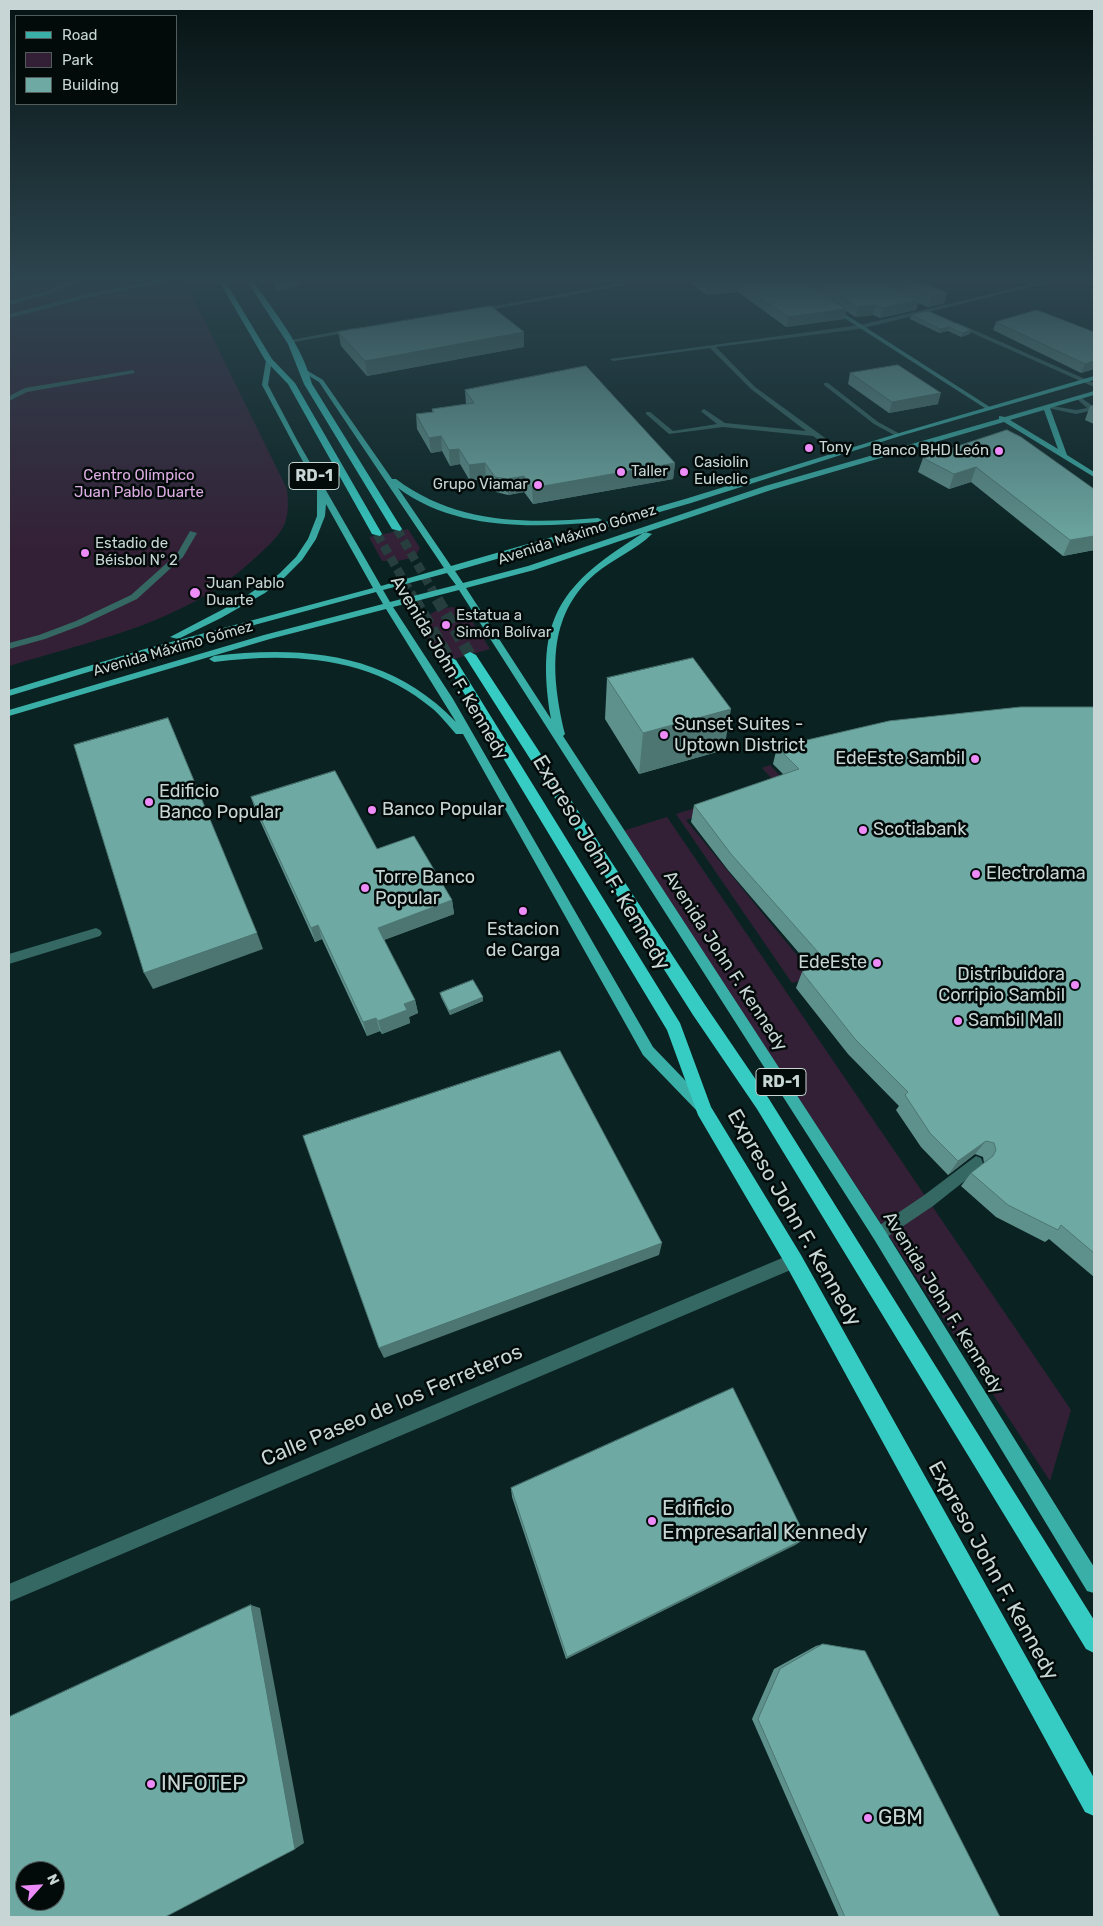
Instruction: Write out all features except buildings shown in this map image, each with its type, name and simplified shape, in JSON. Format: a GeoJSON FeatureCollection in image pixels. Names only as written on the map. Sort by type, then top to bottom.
{"type":"FeatureCollection","features":[{"type":"Feature","properties":{"kind":"highway","name":"RD-1"},"geometry":{"type":"LineString","coordinates":[[279,371],[291,383],[377,534]]}},
{"type":"Feature","properties":{"kind":"highway","name":"RD-1"},"geometry":{"type":"LineString","coordinates":[[306,372],[308,384],[335,432],[397,529]]}},
{"type":"Feature","properties":{"kind":"highway","name":"Expreso John F. Kennedy"},"geometry":{"type":"LineString","coordinates":[[470,655],[699,1010],[763,1104],[1094,1641]]}},
{"type":"Feature","properties":{"kind":"highway","name":"Expreso John F. Kennedy"},"geometry":{"type":"LineString","coordinates":[[450,660],[674,1028],[704,1110],[794,1260],[1094,1803]]}},
{"type":"Feature","properties":{"kind":"main road","name":"Avenida John F. Kennedy"},"geometry":{"type":"LineString","coordinates":[[267,371],[265,385],[293,440],[387,604],[448,699],[648,1051],[704,1110]]}},
{"type":"Feature","properties":{"kind":"main road"},"geometry":{"type":"LineString","coordinates":[[930,371],[1094,475]]}},
{"type":"Feature","properties":{"kind":"main road","name":"Avenida John F. Kennedy"},"geometry":{"type":"LineString","coordinates":[[306,372],[321,381],[460,585],[879,1234],[1094,1584]]}},
{"type":"Feature","properties":{"kind":"main road","name":"Avenida Máximo Gómez"},"geometry":{"type":"LineString","coordinates":[[9,693],[148,651],[378,587],[448,570],[645,513],[898,435],[1094,378]]}},
{"type":"Feature","properties":{"kind":"main road","name":"Avenida Máximo Gómez"},"geometry":{"type":"LineString","coordinates":[[9,713],[387,604],[531,568],[768,488],[1094,393]]}},
{"type":"Feature","properties":{"kind":"main road"},"geometry":{"type":"LineString","coordinates":[[1046,407],[1064,456]]}},
{"type":"Feature","properties":{"kind":"main road"},"geometry":{"type":"LineString","coordinates":[[379,468],[402,490],[426,503],[449,511],[503,522],[574,523],[645,513]]}},
{"type":"Feature","properties":{"kind":"main road"},"geometry":{"type":"LineString","coordinates":[[148,651],[230,610],[275,581],[294,562],[313,536],[321,514],[320,486]]}},
{"type":"Feature","properties":{"kind":"main road"},"geometry":{"type":"LineString","coordinates":[[564,746],[554,710],[551,677],[552,651],[565,603],[600,566],[670,522]]}},
{"type":"Feature","properties":{"kind":"main road"},"geometry":{"type":"LineString","coordinates":[[160,669],[227,657],[281,653],[337,659],[383,674],[415,691],[447,716],[487,768]]}},
{"type":"Feature","properties":{"kind":"street"},"geometry":{"type":"LineString","coordinates":[[735,371],[752,388],[840,453]]}},
{"type":"Feature","properties":{"kind":"street"},"geometry":{"type":"LineString","coordinates":[[1063,371],[1094,385]]}},
{"type":"Feature","properties":{"kind":"street"},"geometry":{"type":"LineString","coordinates":[[9,399],[25,390],[133,372]]}},
{"type":"Feature","properties":{"kind":"street"},"geometry":{"type":"LineString","coordinates":[[826,384],[876,423],[898,435]]}},
{"type":"Feature","properties":{"kind":"street"},"geometry":{"type":"LineString","coordinates":[[1046,407],[1076,412],[1092,409],[1079,398]]}},
{"type":"Feature","properties":{"kind":"street"},"geometry":{"type":"LineString","coordinates":[[704,411],[723,425]]}},
{"type":"Feature","properties":{"kind":"street"},"geometry":{"type":"LineString","coordinates":[[648,413],[668,432],[675,433],[723,425],[813,434]]}},
{"type":"Feature","properties":{"kind":"street"},"geometry":{"type":"LineString","coordinates":[[9,646],[79,623],[134,596],[180,555],[193,534]]}},
{"type":"Feature","properties":{"kind":"street"},"geometry":{"type":"LineString","coordinates":[[9,959],[96,933]]}},
{"type":"Feature","properties":{"kind":"street"},"geometry":{"type":"LineString","coordinates":[[879,1234],[928,1200],[976,1162]]}},
{"type":"Feature","properties":{"kind":"street","name":"Calle Paseo de los Ferreteros"},"geometry":{"type":"LineString","coordinates":[[9,1593],[794,1260]]}},
{"type":"Feature","properties":{"kind":"green space","name":"Centro Olímpico Juan Pablo Duarte"},"geometry":{"type":"Polygon","coordinates":[[[9,371],[229,371],[287,489],[287,514],[280,533],[229,580],[201,598],[171,613],[108,637],[9,666],[9,371]]]}},
{"type":"Feature","properties":{"kind":"green space"},"geometry":{"type":"Polygon","coordinates":[[[408,529],[420,548],[415,557],[398,561],[382,561],[369,537],[408,529]]]}},
{"type":"Feature","properties":{"kind":"green space"},"geometry":{"type":"Polygon","coordinates":[[[452,607],[464,609],[490,649],[443,662],[420,625],[434,612],[452,607]]]}},
{"type":"Feature","properties":{"kind":"green space"},"geometry":{"type":"Polygon","coordinates":[[[770,765],[789,786],[686,820],[814,976],[792,983],[676,814],[776,783],[762,768],[770,765]]]}},
{"type":"Feature","properties":{"kind":"green space"},"geometry":{"type":"Polygon","coordinates":[[[667,817],[1071,1410],[1050,1481],[623,831],[667,817]]]}},
{"type":"Feature","properties":{"kind":"tunnel"},"geometry":{"type":"LineString","coordinates":[[397,529],[438,600]]}},
{"type":"Feature","properties":{"kind":"tunnel"},"geometry":{"type":"LineString","coordinates":[[377,534],[415,600]]}},
{"type":"Feature","properties":{"kind":"tunnel"},"geometry":{"type":"LineString","coordinates":[[414,599],[450,660]]}},
{"type":"Feature","properties":{"kind":"tunnel"},"geometry":{"type":"LineString","coordinates":[[437,599],[470,655]]}},
{"type":"Feature","properties":{"kind":"place","name":"Tony"},"geometry":{"type":"Point","coordinates":[809,448]}},
{"type":"Feature","properties":{"kind":"place","name":"Banco BHD León"},"geometry":{"type":"Point","coordinates":[999,451]}},
{"type":"Feature","properties":{"kind":"place","name":"Taller"},"geometry":{"type":"Point","coordinates":[621,472]}},
{"type":"Feature","properties":{"kind":"place","name":"Casiolin Euleclic"},"geometry":{"type":"Point","coordinates":[684,472]}},
{"type":"Feature","properties":{"kind":"place","name":"Grupo Viamar"},"geometry":{"type":"Point","coordinates":[538,485]}},
{"type":"Feature","properties":{"kind":"place","name":"Estadio de Béisbol Nº 2"},"geometry":{"type":"Point","coordinates":[85,553]}},
{"type":"Feature","properties":{"kind":"place","name":"Juan Pablo Duarte"},"geometry":{"type":"Point","coordinates":[195,593]}},
{"type":"Feature","properties":{"kind":"place","name":"Estatua a Simón Bolívar"},"geometry":{"type":"Point","coordinates":[446,625]}},
{"type":"Feature","properties":{"kind":"place","name":"Sunset Suites - Uptown District"},"geometry":{"type":"Point","coordinates":[664,735]}},
{"type":"Feature","properties":{"kind":"place","name":"EdeEste Sambil"},"geometry":{"type":"Point","coordinates":[975,759]}},
{"type":"Feature","properties":{"kind":"place","name":"Edificio Banco Popular"},"geometry":{"type":"Point","coordinates":[149,802]}},
{"type":"Feature","properties":{"kind":"place","name":"Banco Popular"},"geometry":{"type":"Point","coordinates":[372,810]}},
{"type":"Feature","properties":{"kind":"place","name":"Scotiabank"},"geometry":{"type":"Point","coordinates":[863,830]}},
{"type":"Feature","properties":{"kind":"place","name":"Electrolama"},"geometry":{"type":"Point","coordinates":[976,874]}},
{"type":"Feature","properties":{"kind":"place","name":"Torre Banco Popular"},"geometry":{"type":"Point","coordinates":[365,888]}},
{"type":"Feature","properties":{"kind":"place","name":"Estacion de Carga"},"geometry":{"type":"Point","coordinates":[523,911]}},
{"type":"Feature","properties":{"kind":"place","name":"EdeEste"},"geometry":{"type":"Point","coordinates":[877,963]}},
{"type":"Feature","properties":{"kind":"place","name":"Distribuidora Corripio Sambil"},"geometry":{"type":"Point","coordinates":[1075,985]}},
{"type":"Feature","properties":{"kind":"place","name":"Sambil Mall"},"geometry":{"type":"Point","coordinates":[958,1021]}},
{"type":"Feature","properties":{"kind":"place","name":"Edificio Empresarial Kennedy"},"geometry":{"type":"Point","coordinates":[652,1521]}},
{"type":"Feature","properties":{"kind":"place","name":"INFOTEP"},"geometry":{"type":"Point","coordinates":[151,1784]}},
{"type":"Feature","properties":{"kind":"place","name":"GBM"},"geometry":{"type":"Point","coordinates":[868,1818]}}]}
